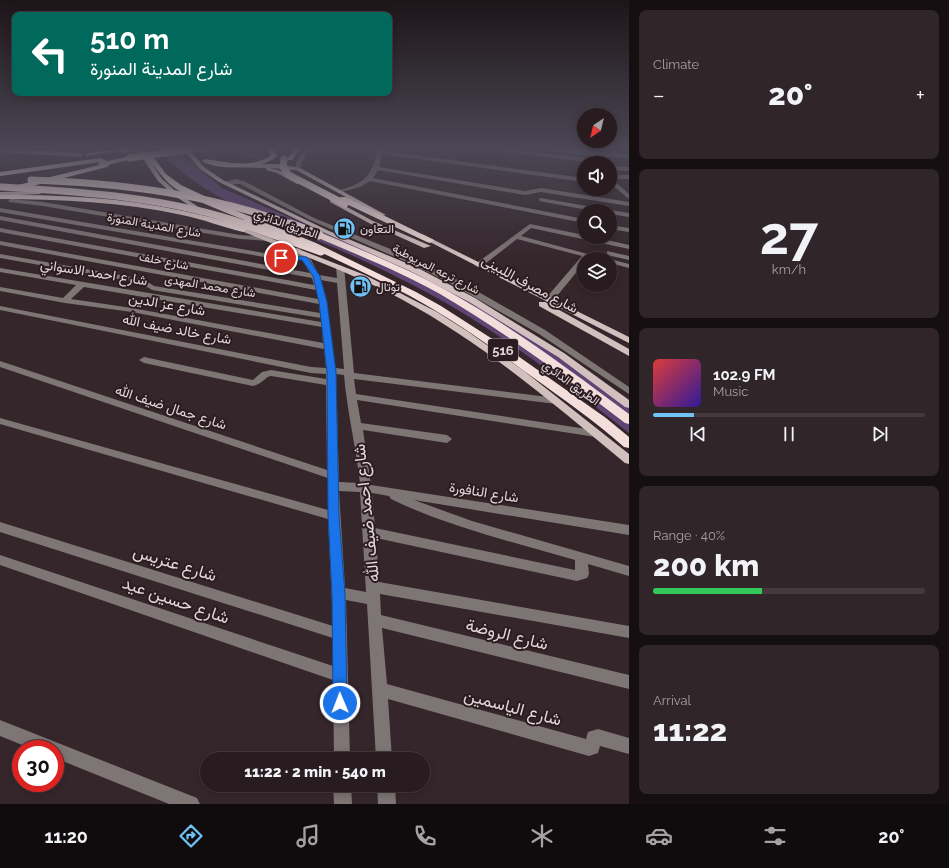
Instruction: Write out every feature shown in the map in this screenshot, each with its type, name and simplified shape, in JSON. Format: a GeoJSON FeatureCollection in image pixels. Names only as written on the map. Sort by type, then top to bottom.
{"type":"FeatureCollection","features":[{"type":"Feature","properties":{"kind":"highway","name":"الطريق الدائري"},"geometry":{"type":"LineString","coordinates":[[0,187],[11,185]]}},
{"type":"Feature","properties":{"kind":"highway"},"geometry":{"type":"LineString","coordinates":[[0,190],[31,185]]}},
{"type":"Feature","properties":{"kind":"highway","name":"الطريق الدائري"},"geometry":{"type":"LineString","coordinates":[[94,185],[149,190],[206,200],[269,216],[292,224],[381,262],[442,292],[525,344],[629,420]]}},
{"type":"Feature","properties":{"kind":"highway"},"geometry":{"type":"LineString","coordinates":[[175,185],[231,212],[309,243],[321,251]]}},
{"type":"Feature","properties":{"kind":"highway"},"geometry":{"type":"LineString","coordinates":[[310,185],[430,240]]}},
{"type":"Feature","properties":{"kind":"highway","name":"الطريق الدائري"},"geometry":{"type":"LineString","coordinates":[[0,187],[107,195],[168,203],[211,213],[321,251],[413,294],[458,320],[553,386],[629,444]]}},
{"type":"Feature","properties":{"kind":"highway"},"geometry":{"type":"LineString","coordinates":[[0,196],[57,196],[128,202],[194,214],[243,230]]}},
{"type":"Feature","properties":{"kind":"highway"},"geometry":{"type":"LineString","coordinates":[[342,199],[417,241]]}},
{"type":"Feature","properties":{"kind":"main road"},"geometry":{"type":"LineString","coordinates":[[166,185],[182,199],[203,212],[243,230],[269,239],[300,254],[340,267],[383,286],[428,311],[495,355],[556,401],[629,460]]}},
{"type":"Feature","properties":{"kind":"main road","name":"شارع مصرف اللبينى"},"geometry":{"type":"LineString","coordinates":[[302,185],[371,222],[417,241],[545,306],[629,353]]}},
{"type":"Feature","properties":{"kind":"main road"},"geometry":{"type":"LineString","coordinates":[[321,185],[342,199]]}},
{"type":"Feature","properties":{"kind":"main road"},"geometry":{"type":"LineString","coordinates":[[0,196],[30,192],[86,196],[107,195]]}},
{"type":"Feature","properties":{"kind":"main road","name":"شارع ترعه المريوطية"},"geometry":{"type":"LineString","coordinates":[[335,232],[445,285],[531,336],[629,405]]}},
{"type":"Feature","properties":{"kind":"main road","name":"شارع مصرف اللبينى"},"geometry":{"type":"LineString","coordinates":[[430,240],[629,340]]}},
{"type":"Feature","properties":{"kind":"main road"},"geometry":{"type":"LineString","coordinates":[[531,336],[542,332]]}},
{"type":"Feature","properties":{"kind":"street"},"geometry":{"type":"LineString","coordinates":[[247,185],[335,232],[426,267],[542,332],[629,391]]}},
{"type":"Feature","properties":{"kind":"street"},"geometry":{"type":"LineString","coordinates":[[342,199],[361,185]]}},
{"type":"Feature","properties":{"kind":"street"},"geometry":{"type":"LineString","coordinates":[[397,185],[577,220]]}},
{"type":"Feature","properties":{"kind":"street"},"geometry":{"type":"LineString","coordinates":[[475,185],[525,193],[541,190],[629,204]]}},
{"type":"Feature","properties":{"kind":"street"},"geometry":{"type":"LineString","coordinates":[[617,185],[629,197]]}},
{"type":"Feature","properties":{"kind":"street"},"geometry":{"type":"LineString","coordinates":[[541,200],[577,206]]}},
{"type":"Feature","properties":{"kind":"street"},"geometry":{"type":"LineString","coordinates":[[11,201],[43,204],[240,238],[269,239]]}},
{"type":"Feature","properties":{"kind":"street","name":"شارع المدينة المنورة"},"geometry":{"type":"LineString","coordinates":[[0,210],[276,257],[300,254]]}},
{"type":"Feature","properties":{"kind":"street"},"geometry":{"type":"LineString","coordinates":[[617,213],[629,215]]}},
{"type":"Feature","properties":{"kind":"street"},"geometry":{"type":"LineString","coordinates":[[0,218],[118,238],[341,281]]}},
{"type":"Feature","properties":{"kind":"street"},"geometry":{"type":"LineString","coordinates":[[478,265],[517,237],[528,226],[535,226],[577,235]]}},
{"type":"Feature","properties":{"kind":"street"},"geometry":{"type":"LineString","coordinates":[[617,228],[629,230]]}},
{"type":"Feature","properties":{"kind":"street"},"geometry":{"type":"LineString","coordinates":[[0,230],[319,288]]}},
{"type":"Feature","properties":{"kind":"street"},"geometry":{"type":"LineString","coordinates":[[517,237],[577,252]]}},
{"type":"Feature","properties":{"kind":"street"},"geometry":{"type":"LineString","coordinates":[[104,249],[118,238]]}},
{"type":"Feature","properties":{"kind":"street","name":"شارع خلف"},"geometry":{"type":"LineString","coordinates":[[0,243],[323,302]]}},
{"type":"Feature","properties":{"kind":"street"},"geometry":{"type":"LineString","coordinates":[[616,244],[629,247]]}},
{"type":"Feature","properties":{"kind":"street","name":"شارع احمد ضيف الله"},"geometry":{"type":"LineString","coordinates":[[300,254],[316,276],[323,302],[331,377],[334,516],[339,594],[342,752]]}},
{"type":"Feature","properties":{"kind":"street","name":"شارع محمد المهدى"},"geometry":{"type":"LineString","coordinates":[[0,256],[138,280],[146,282],[149,287],[152,288],[206,297],[325,321]]}},
{"type":"Feature","properties":{"kind":"street"},"geometry":{"type":"LineString","coordinates":[[617,257],[629,258]]}},
{"type":"Feature","properties":{"kind":"street"},"geometry":{"type":"LineString","coordinates":[[151,271],[162,259]]}},
{"type":"Feature","properties":{"kind":"street"},"geometry":{"type":"LineString","coordinates":[[617,260],[629,266]]}},
{"type":"Feature","properties":{"kind":"street","name":"شارع احمد ضيف الله"},"geometry":{"type":"LineString","coordinates":[[340,267],[351,396],[363,460],[366,488],[381,690],[384,752]]}},
{"type":"Feature","properties":{"kind":"street"},"geometry":{"type":"LineString","coordinates":[[549,300],[577,267]]}},
{"type":"Feature","properties":{"kind":"street"},"geometry":{"type":"LineString","coordinates":[[204,281],[214,269]]}},
{"type":"Feature","properties":{"kind":"street","name":"شارع احمد الاسواني"},"geometry":{"type":"LineString","coordinates":[[0,270],[325,321]]}},
{"type":"Feature","properties":{"kind":"street"},"geometry":{"type":"LineString","coordinates":[[206,297],[217,283]]}},
{"type":"Feature","properties":{"kind":"street"},"geometry":{"type":"LineString","coordinates":[[65,301],[82,284]]}},
{"type":"Feature","properties":{"kind":"street","name":"شارع عز الدين"},"geometry":{"type":"LineString","coordinates":[[0,289],[65,301],[132,310],[328,346]]}},
{"type":"Feature","properties":{"kind":"street"},"geometry":{"type":"LineString","coordinates":[[132,310],[147,294]]}},
{"type":"Feature","properties":{"kind":"street","name":"شارع خالد ضيف الله"},"geometry":{"type":"LineString","coordinates":[[0,308],[303,369],[331,377],[349,374],[556,401]]}},
{"type":"Feature","properties":{"kind":"street"},"geometry":{"type":"LineString","coordinates":[[144,360],[253,383],[257,382],[265,374],[271,373],[331,377]]}},
{"type":"Feature","properties":{"kind":"street","name":"شارع جمال ضيف الله"},"geometry":{"type":"LineString","coordinates":[[0,364],[334,481]]}},
{"type":"Feature","properties":{"kind":"street"},"geometry":{"type":"LineString","coordinates":[[351,396],[596,433]]}},
{"type":"Feature","properties":{"kind":"street"},"geometry":{"type":"LineString","coordinates":[[0,421],[334,516]]}},
{"type":"Feature","properties":{"kind":"street"},"geometry":{"type":"LineString","coordinates":[[356,426],[447,440]]}},
{"type":"Feature","properties":{"kind":"street","name":"شارع النافورة"},"geometry":{"type":"LineString","coordinates":[[334,481],[389,492],[629,530]]}},
{"type":"Feature","properties":{"kind":"street"},"geometry":{"type":"LineString","coordinates":[[389,492],[418,507],[471,525],[629,571]]}},
{"type":"Feature","properties":{"kind":"street","name":"شارع عتريس"},"geometry":{"type":"LineString","coordinates":[[0,527],[339,634]]}},
{"type":"Feature","properties":{"kind":"street"},"geometry":{"type":"LineString","coordinates":[[369,532],[577,576],[582,574],[581,558]]}},
{"type":"Feature","properties":{"kind":"street","name":"شارع حسين عيد"},"geometry":{"type":"LineString","coordinates":[[0,560],[340,675]]}},
{"type":"Feature","properties":{"kind":"street"},"geometry":{"type":"LineString","coordinates":[[339,594],[374,593],[629,632]]}},
{"type":"Feature","properties":{"kind":"street","name":"شارع الروضة"},"geometry":{"type":"LineString","coordinates":[[376,620],[629,682]]}},
{"type":"Feature","properties":{"kind":"street","name":"شارع الياسمين"},"geometry":{"type":"LineString","coordinates":[[381,690],[588,748],[592,747],[594,738],[598,737],[629,746]]}},
{"type":"Feature","properties":{"kind":"street"},"geometry":{"type":"LineString","coordinates":[[0,728],[30,740]]}},
{"type":"Feature","properties":{"kind":"street"},"geometry":{"type":"LineString","coordinates":[[64,754],[191,804]]}},
{"type":"Feature","properties":{"kind":"street"},"geometry":{"type":"LineString","coordinates":[[342,792],[342,804]]}},
{"type":"Feature","properties":{"kind":"street"},"geometry":{"type":"LineString","coordinates":[[386,792],[387,804]]}},
{"type":"Feature","properties":{"kind":"shaded area"},"geometry":{"type":"Polygon","coordinates":[[[200,185],[218,185],[222,188],[420,274],[528,336],[629,407],[629,433],[532,359],[455,308],[369,263],[262,218],[200,185]]]}},
{"type":"Feature","properties":{"kind":"place","name":"التعاون"},"geometry":{"type":"Point","coordinates":[344,229]}},
{"type":"Feature","properties":{"kind":"place","name":"توتال"},"geometry":{"type":"Point","coordinates":[361,287]}},
{"type":"Feature","properties":{"kind":"route"},"geometry":{"type":"LineString","coordinates":[[281,258],[304,258],[316,276],[323,302],[331,372],[334,516],[339,594],[340,703]]}}]}
